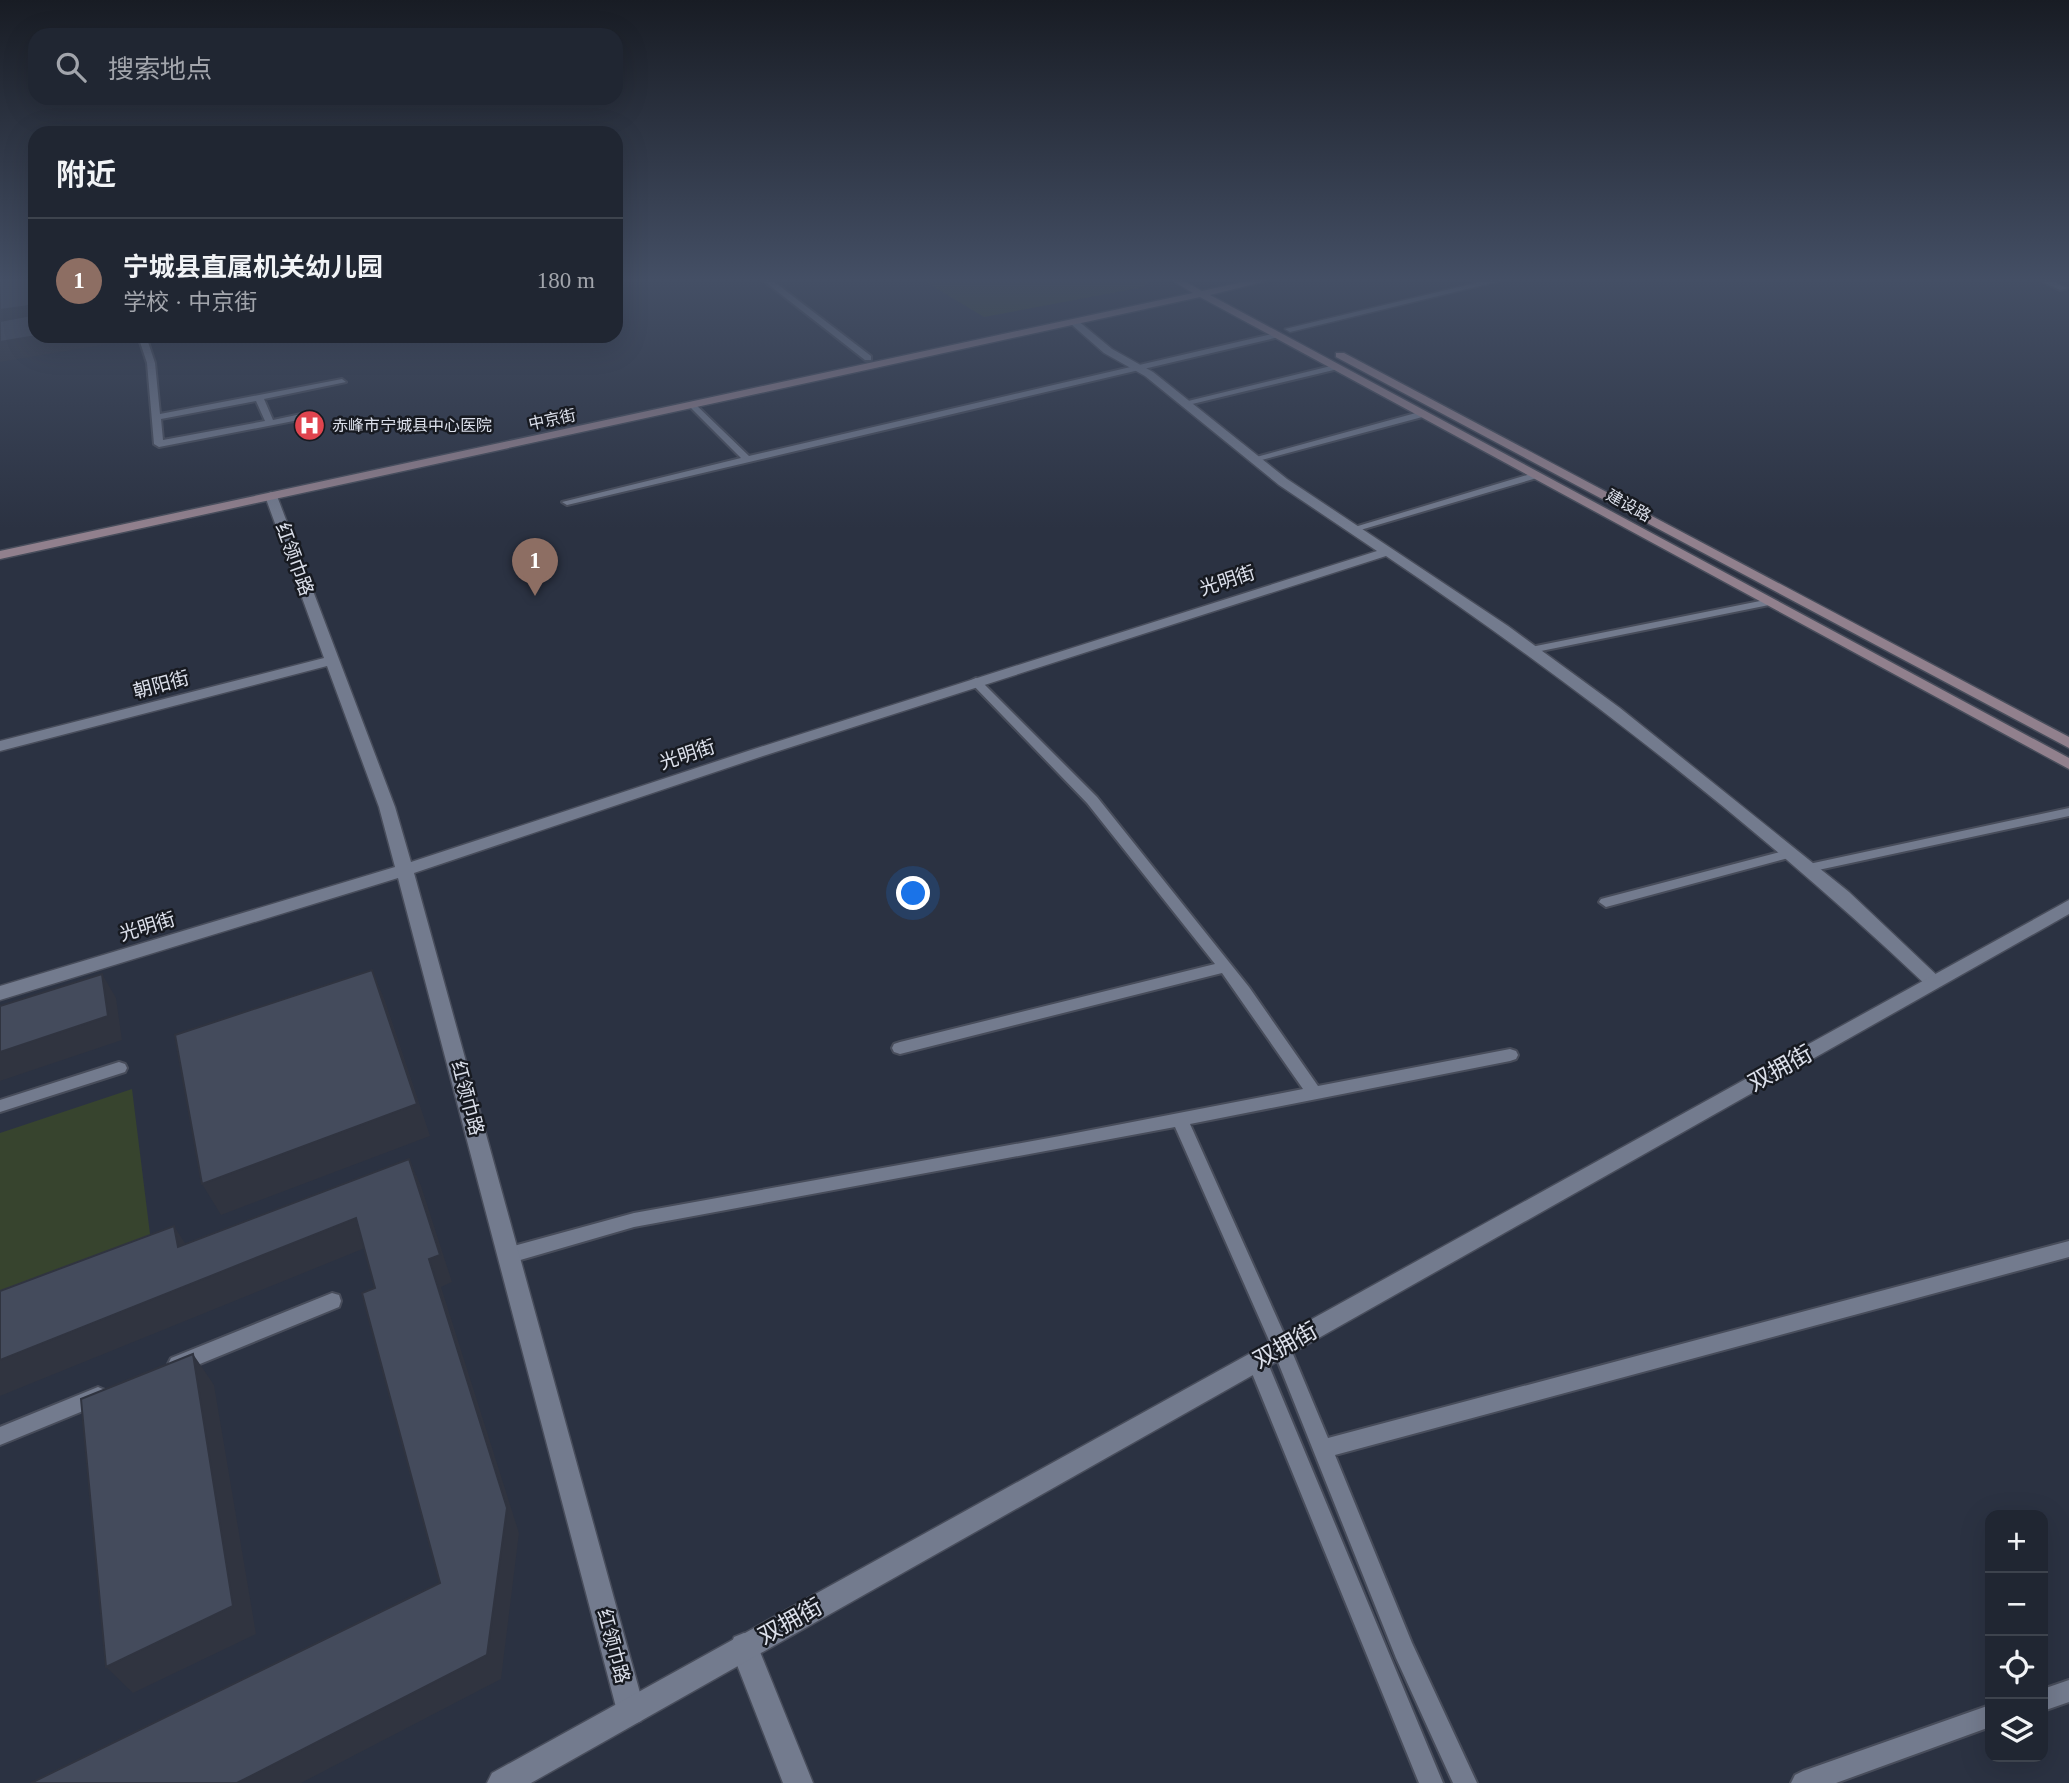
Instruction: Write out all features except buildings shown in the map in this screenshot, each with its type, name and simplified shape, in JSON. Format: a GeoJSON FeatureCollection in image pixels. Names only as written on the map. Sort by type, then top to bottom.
{"type":"FeatureCollection","features":[{"type":"Feature","properties":{"kind":"main road","name":"中京街"},"geometry":{"type":"LineString","coordinates":[[0,544],[853,361]]}},
{"type":"Feature","properties":{"kind":"main road","name":"中京街"},"geometry":{"type":"LineString","coordinates":[[0,555],[894,361]]}},
{"type":"Feature","properties":{"kind":"main road","name":"建设路"},"geometry":{"type":"LineString","coordinates":[[1324,361],[2069,765]]}},
{"type":"Feature","properties":{"kind":"main road","name":"建设路"},"geometry":{"type":"LineString","coordinates":[[1351,361],[2069,743]]}},
{"type":"Feature","properties":{"kind":"street"},"geometry":{"type":"LineString","coordinates":[[1126,361],[1353,529],[1531,650],[1615,711],[1809,868],[1934,981]]}},
{"type":"Feature","properties":{"kind":"street","name":"红领巾路"},"geometry":{"type":"LineString","coordinates":[[271,496],[387,807],[631,1711]]}},
{"type":"Feature","properties":{"kind":"street","name":"光明街"},"geometry":{"type":"LineString","coordinates":[[0,993],[404,870],[976,682],[1386,552]]}},
{"type":"Feature","properties":{"kind":"street","name":"朝阳街"},"geometry":{"type":"LineString","coordinates":[[0,746],[332,660]]}},
{"type":"Feature","properties":{"kind":"street","name":"双拥街"},"geometry":{"type":"LineString","coordinates":[[502,1783],[2069,906]]}},
{"type":"Feature","properties":{"kind":"street"},"geometry":{"type":"LineString","coordinates":[[744,1647],[799,1783]]}},
{"type":"Feature","properties":{"kind":"lane"},"geometry":{"type":"LineString","coordinates":[[149,361],[159,444],[306,416]]}},
{"type":"Feature","properties":{"kind":"lane"},"geometry":{"type":"LineString","coordinates":[[567,502],[1157,361]]}},
{"type":"Feature","properties":{"kind":"lane"},"geometry":{"type":"LineString","coordinates":[[1184,403],[1335,367]]}},
{"type":"Feature","properties":{"kind":"lane"},"geometry":{"type":"LineString","coordinates":[[156,417],[342,382]]}},
{"type":"Feature","properties":{"kind":"lane"},"geometry":{"type":"LineString","coordinates":[[259,398],[271,424]]}},
{"type":"Feature","properties":{"kind":"lane"},"geometry":{"type":"LineString","coordinates":[[693,405],[747,459]]}},
{"type":"Feature","properties":{"kind":"lane"},"geometry":{"type":"LineString","coordinates":[[1254,458],[1423,414]]}},
{"type":"Feature","properties":{"kind":"lane"},"geometry":{"type":"LineString","coordinates":[[1353,529],[1538,475]]}},
{"type":"Feature","properties":{"kind":"lane"},"geometry":{"type":"LineString","coordinates":[[1531,650],[1770,602]]}},
{"type":"Feature","properties":{"kind":"lane"},"geometry":{"type":"LineString","coordinates":[[976,682],[1092,800],[1225,967],[1313,1092]]}},
{"type":"Feature","properties":{"kind":"lane"},"geometry":{"type":"LineString","coordinates":[[1809,868],[2069,812]]}},
{"type":"Feature","properties":{"kind":"lane"},"geometry":{"type":"LineString","coordinates":[[1606,902],[1791,853]]}},
{"type":"Feature","properties":{"kind":"lane"},"geometry":{"type":"LineString","coordinates":[[900,1048],[1225,967]]}},
{"type":"Feature","properties":{"kind":"lane"},"geometry":{"type":"LineString","coordinates":[[510,1255],[634,1220],[1510,1055]]}},
{"type":"Feature","properties":{"kind":"lane"},"geometry":{"type":"LineString","coordinates":[[0,1106],[118,1068]]}},
{"type":"Feature","properties":{"kind":"lane"},"geometry":{"type":"LineString","coordinates":[[1180,1119],[1281,1347],[1404,1650],[1465,1783]]}},
{"type":"Feature","properties":{"kind":"lane"},"geometry":{"type":"LineString","coordinates":[[1323,1449],[2069,1249]]}},
{"type":"Feature","properties":{"kind":"lane"},"geometry":{"type":"LineString","coordinates":[[166,1368],[332,1301]]}},
{"type":"Feature","properties":{"kind":"lane"},"geometry":{"type":"LineString","coordinates":[[1257,1360],[1432,1783]]}},
{"type":"Feature","properties":{"kind":"lane"},"geometry":{"type":"LineString","coordinates":[[0,1436],[115,1389]]}},
{"type":"Feature","properties":{"kind":"lane"},"geometry":{"type":"LineString","coordinates":[[2046,1699],[2069,1691]]}},
{"type":"Feature","properties":{"kind":"lane"},"geometry":{"type":"LineString","coordinates":[[1803,1783],[1985,1718]]}},
{"type":"Feature","properties":{"kind":"green space"},"geometry":{"type":"Polygon","coordinates":[[[132,1089],[152,1250],[0,1306],[0,1133],[132,1089]]]}},
{"type":"Feature","properties":{"kind":"place","name":"赤峰市宁城县中心医院"},"geometry":{"type":"Point","coordinates":[309,425]}},
{"type":"Feature","properties":{"kind":"place","name":"宁城县直属机关幼儿园"},"geometry":{"type":"Point","coordinates":[535,596]}}]}
